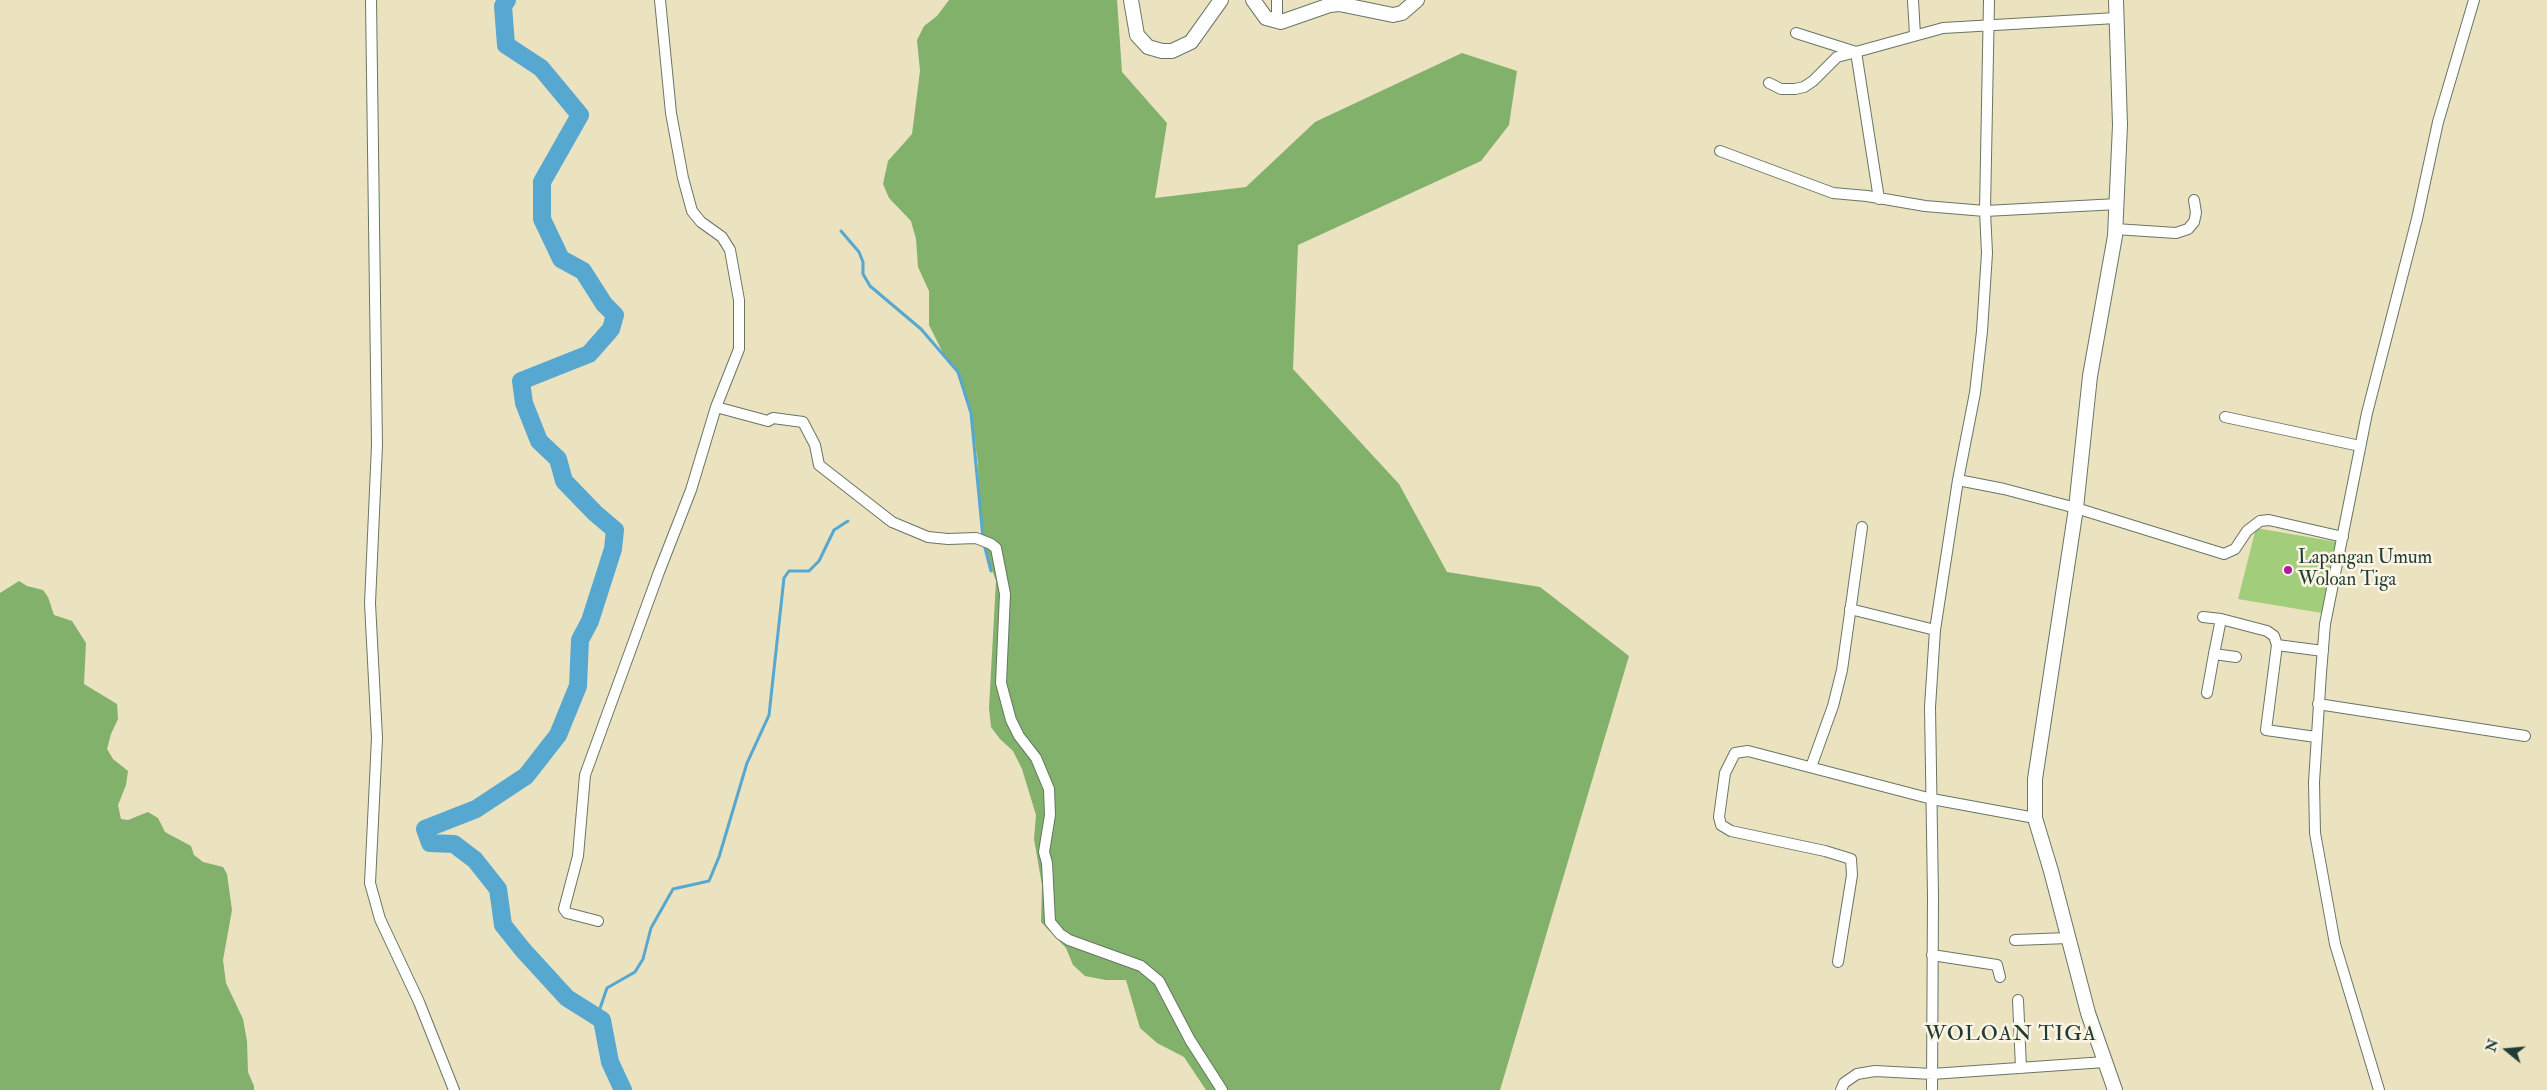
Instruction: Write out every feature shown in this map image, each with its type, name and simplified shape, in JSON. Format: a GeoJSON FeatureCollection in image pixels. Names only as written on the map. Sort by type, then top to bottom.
{"type":"FeatureCollection","features":[{"type":"Feature","properties":{"kind":"main road"},"geometry":{"type":"LineString","coordinates":[[1131,0],[1137,35],[1148,47],[1162,51],[1172,51],[1191,42],[1221,0]]}},
{"type":"Feature","properties":{"kind":"main road"},"geometry":{"type":"LineString","coordinates":[[1253,0],[1261,14],[1277,22],[1289,21],[1330,5],[1339,4],[1393,15],[1402,13],[1417,0]]}},
{"type":"Feature","properties":{"kind":"main road"},"geometry":{"type":"LineString","coordinates":[[2115,1090],[2088,1013],[2051,871],[2035,818],[2035,779],[2076,508],[2090,376],[2118,204],[2120,125],[2116,0]]}},
{"type":"Feature","properties":{"kind":"street"},"geometry":{"type":"LineString","coordinates":[[371,0],[377,445],[370,603],[377,738],[370,883],[373,899],[386,935],[430,1029],[454,1090]]}},
{"type":"Feature","properties":{"kind":"street"},"geometry":{"type":"LineString","coordinates":[[598,921],[567,913],[564,909],[578,856],[585,775],[691,490],[716,407],[739,349],[739,300],[730,250],[722,237],[701,222],[692,211],[683,178],[671,113],[660,0]]}},
{"type":"Feature","properties":{"kind":"street"},"geometry":{"type":"LineString","coordinates":[[1277,0],[1277,22]]}},
{"type":"Feature","properties":{"kind":"street"},"geometry":{"type":"LineString","coordinates":[[1913,0],[1915,35]]}},
{"type":"Feature","properties":{"kind":"street"},"geometry":{"type":"LineString","coordinates":[[1932,1090],[1932,799],[1930,707],[1935,630],[1958,480],[1975,394],[1981,339],[1987,253],[1985,211],[1989,0]]}},
{"type":"Feature","properties":{"kind":"street"},"geometry":{"type":"LineString","coordinates":[[2379,1090],[2346,984],[2320,871],[2315,833],[2318,704],[2325,624],[2360,446],[2438,122],[2474,0]]}},
{"type":"Feature","properties":{"kind":"street"},"geometry":{"type":"LineString","coordinates":[[1769,82],[1781,89],[1795,90],[1813,81],[1837,57],[1943,28],[2116,18]]}},
{"type":"Feature","properties":{"kind":"street"},"geometry":{"type":"LineString","coordinates":[[1796,33],[1856,52]]}},
{"type":"Feature","properties":{"kind":"street"},"geometry":{"type":"LineString","coordinates":[[1856,52],[1880,199]]}},
{"type":"Feature","properties":{"kind":"street"},"geometry":{"type":"LineString","coordinates":[[1720,151],[1833,193],[1948,209],[1985,211],[2118,204]]}},
{"type":"Feature","properties":{"kind":"street"},"geometry":{"type":"LineString","coordinates":[[2115,229],[2176,233],[2188,229],[2194,222],[2196,213],[2194,200]]}},
{"type":"Feature","properties":{"kind":"street"},"geometry":{"type":"LineString","coordinates":[[716,407],[768,421],[773,418],[803,422],[815,445],[819,465],[892,522],[928,537],[948,539],[976,538],[996,548],[1005,594],[1001,683],[1011,720],[1019,736],[1036,758],[1048,789],[1050,815],[1044,852],[1047,863],[1050,922],[1060,934],[1069,940],[1141,966],[1159,981],[1190,1040],[1222,1090]]}},
{"type":"Feature","properties":{"kind":"street"},"geometry":{"type":"LineString","coordinates":[[2225,417],[2360,446]]}},
{"type":"Feature","properties":{"kind":"street"},"geometry":{"type":"LineString","coordinates":[[1958,480],[2011,491],[2076,508],[2224,554],[2235,549],[2247,531],[2260,521],[2268,520],[2343,537]]}},
{"type":"Feature","properties":{"kind":"street"},"geometry":{"type":"LineString","coordinates":[[1811,766],[1837,688],[1862,527]]}},
{"type":"Feature","properties":{"kind":"street"},"geometry":{"type":"LineString","coordinates":[[1850,609],[1935,630]]}},
{"type":"Feature","properties":{"kind":"street"},"geometry":{"type":"LineString","coordinates":[[2203,617],[2222,619],[2267,631],[2274,636],[2277,644],[2266,730],[2316,737]]}},
{"type":"Feature","properties":{"kind":"street"},"geometry":{"type":"LineString","coordinates":[[2207,693],[2222,619]]}},
{"type":"Feature","properties":{"kind":"street"},"geometry":{"type":"LineString","coordinates":[[2277,644],[2323,651]]}},
{"type":"Feature","properties":{"kind":"street"},"geometry":{"type":"LineString","coordinates":[[2214,654],[2236,657]]}},
{"type":"Feature","properties":{"kind":"street"},"geometry":{"type":"LineString","coordinates":[[2318,704],[2525,736]]}},
{"type":"Feature","properties":{"kind":"street"},"geometry":{"type":"LineString","coordinates":[[1838,962],[1852,876],[1851,859],[1824,851],[1731,831],[1721,825],[1719,817],[1725,773],[1735,753],[1748,751],[1932,799],[2035,818]]}},
{"type":"Feature","properties":{"kind":"street"},"geometry":{"type":"LineString","coordinates":[[2015,940],[2068,938]]}},
{"type":"Feature","properties":{"kind":"street"},"geometry":{"type":"LineString","coordinates":[[1932,955],[1997,965],[2000,977]]}},
{"type":"Feature","properties":{"kind":"street"},"geometry":{"type":"LineString","coordinates":[[2018,1000],[2021,1068]]}},
{"type":"Feature","properties":{"kind":"street"},"geometry":{"type":"LineString","coordinates":[[1841,1090],[1849,1079],[1861,1073],[1875,1071],[1932,1074],[2105,1062]]}},
{"type":"Feature","properties":{"kind":"green space"},"geometry":{"type":"Polygon","coordinates":[[[949,0],[1117,0],[1122,72],[1167,123],[1155,198],[1246,187],[1315,122],[1462,53],[1517,71],[1509,125],[1481,161],[1298,245],[1293,369],[1399,484],[1447,572],[1540,587],[1629,656],[1500,1090],[1206,1090],[1184,1057],[1157,1043],[1140,1028],[1126,980],[1106,980],[1085,976],[1073,965],[1066,948],[1041,922],[1042,885],[1034,839],[1036,815],[1022,769],[1013,751],[991,727],[989,708],[996,581],[985,551],[979,510],[978,463],[971,413],[958,372],[944,355],[929,325],[929,291],[918,267],[916,239],[911,221],[889,198],[883,184],[888,161],[912,134],[920,71],[917,40],[924,26],[937,16],[949,0]]]}},
{"type":"Feature","properties":{"kind":"green space","name":"Lapangan Umum Woloan Tiga"},"geometry":{"type":"Polygon","coordinates":[[[2256,528],[2337,542],[2322,613],[2238,599],[2256,528]]]}},
{"type":"Feature","properties":{"kind":"green space"},"geometry":{"type":"Polygon","coordinates":[[[19,581],[27,586],[43,590],[48,597],[54,615],[72,621],[86,643],[84,684],[117,704],[118,719],[107,749],[113,759],[128,771],[126,785],[118,805],[121,819],[128,820],[148,812],[158,818],[165,832],[191,846],[194,855],[203,862],[223,867],[227,874],[232,910],[223,960],[226,983],[243,1019],[247,1041],[248,1072],[254,1090],[0,1090],[0,593],[19,581]]]}},
{"type":"Feature","properties":{"kind":"waterway"},"geometry":{"type":"LineString","coordinates":[[507,0],[503,6],[506,45],[541,68],[580,115],[542,182],[542,219],[561,259],[583,271],[604,304],[615,315],[611,329],[589,354],[521,381],[524,403],[539,441],[558,459],[564,481],[595,513],[615,530],[613,549],[590,621],[580,640],[578,686],[558,735],[526,776],[476,809],[425,829],[430,843],[454,844],[475,860],[498,889],[503,925],[567,998],[602,1020],[610,1062],[623,1090]]}},
{"type":"Feature","properties":{"kind":"waterway"},"geometry":{"type":"LineString","coordinates":[[841,231],[859,252],[863,262],[863,274],[870,286],[921,329],[958,372],[971,413],[983,538]]}},
{"type":"Feature","properties":{"kind":"waterway"},"geometry":{"type":"LineString","coordinates":[[597,1017],[607,988],[635,972],[643,959],[651,928],[673,889],[709,881],[719,857],[747,763],[769,715],[784,578],[789,571],[809,571],[819,561],[834,530],[848,521]]}},
{"type":"Feature","properties":{"kind":"waterway"},"geometry":{"type":"LineString","coordinates":[[984,544],[991,571]]}},
{"type":"Feature","properties":{"kind":"place","name":"Lapangan Umum Woloan Tiga"},"geometry":{"type":"Point","coordinates":[2288,570]}},
{"type":"Feature","properties":{"kind":"district","name":"WOLOAN TIGA"},"geometry":{"type":"Point","coordinates":[2011,1035]}}]}
